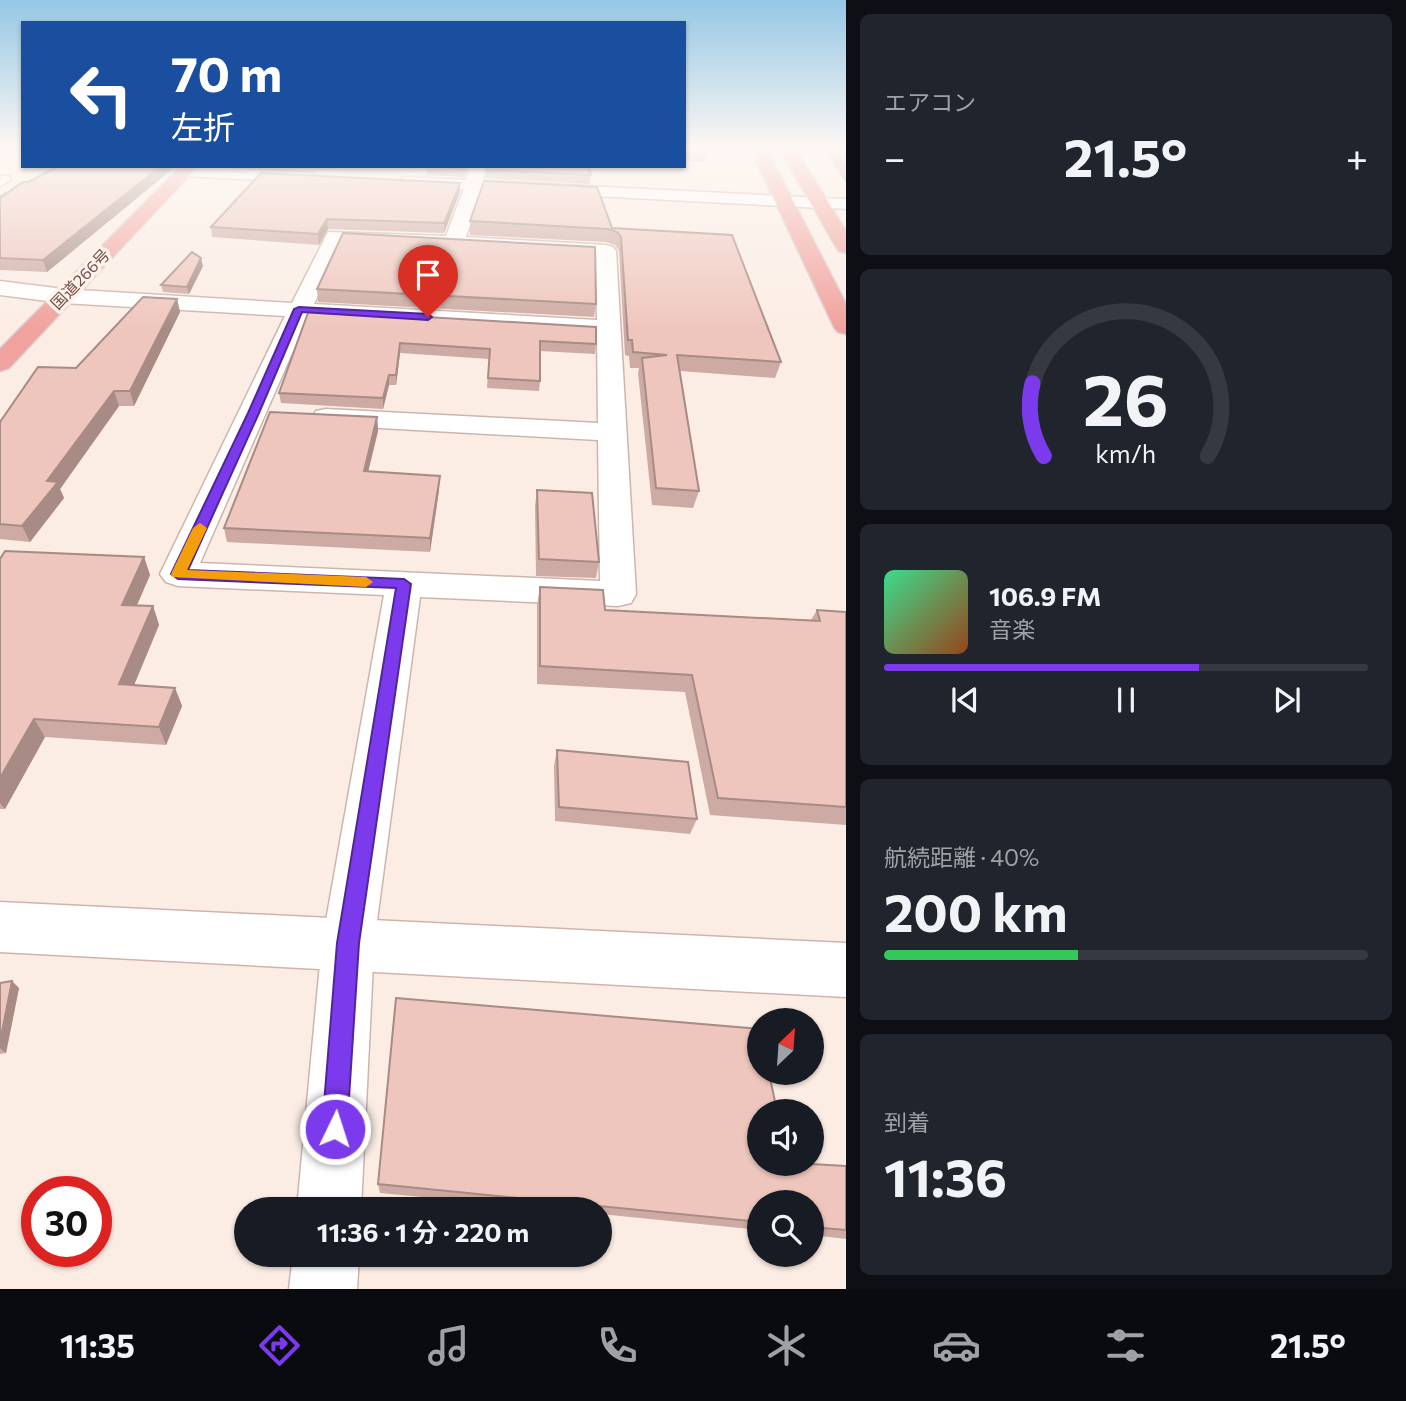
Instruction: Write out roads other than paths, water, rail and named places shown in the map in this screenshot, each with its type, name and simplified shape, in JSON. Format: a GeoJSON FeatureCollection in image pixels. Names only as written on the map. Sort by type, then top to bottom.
{"type":"FeatureCollection","features":[{"type":"Feature","properties":{"kind":"highway","name":"国道266号"},"geometry":{"type":"LineString","coordinates":[[0,363],[149,208]]}},
{"type":"Feature","properties":{"kind":"highway"},"geometry":{"type":"LineString","coordinates":[[789,208],[846,327]]}},
{"type":"Feature","properties":{"kind":"highway"},"geometry":{"type":"LineString","coordinates":[[824,208],[846,247]]}},
{"type":"Feature","properties":{"kind":"street"},"geometry":{"type":"LineString","coordinates":[[454,242],[466,208]]}},
{"type":"Feature","properties":{"kind":"street"},"geometry":{"type":"LineString","coordinates":[[335,236],[606,251],[618,594],[178,574],[277,414],[299,309],[335,236]]}},
{"type":"Feature","properties":{"kind":"street"},"geometry":{"type":"LineString","coordinates":[[0,288],[63,296],[608,328]]}},
{"type":"Feature","properties":{"kind":"street"},"geometry":{"type":"LineString","coordinates":[[277,414],[614,432]]}},
{"type":"Feature","properties":{"kind":"street"},"geometry":{"type":"LineString","coordinates":[[330,1197],[348,943],[404,584]]}},
{"type":"Feature","properties":{"kind":"street"},"geometry":{"type":"LineString","coordinates":[[0,927],[846,970]]}},
{"type":"Feature","properties":{"kind":"street"},"geometry":{"type":"LineString","coordinates":[[323,1289],[325,1267]]}}]}
